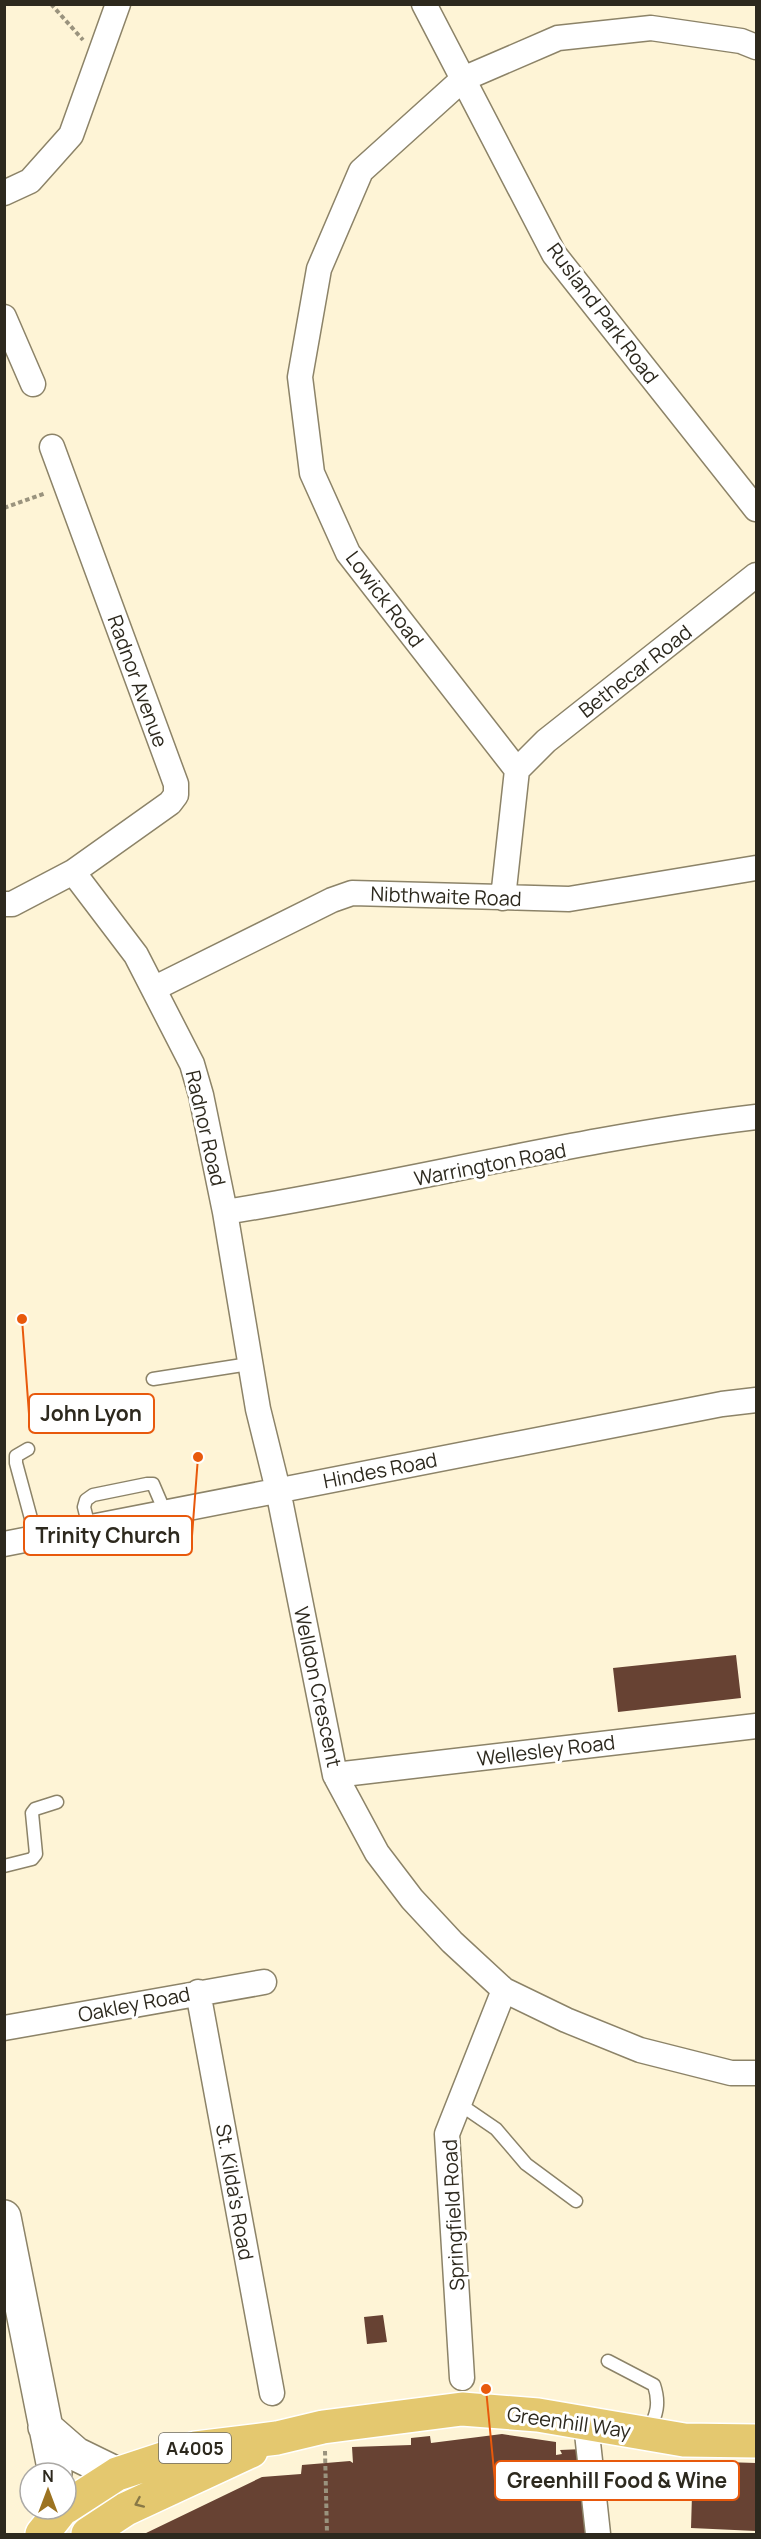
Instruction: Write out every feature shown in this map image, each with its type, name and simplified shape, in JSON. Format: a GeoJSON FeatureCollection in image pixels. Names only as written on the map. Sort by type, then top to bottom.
{"type":"FeatureCollection","features":[{"type":"Feature","properties":{"kind":"main road","name":"Greenhill Way"},"geometry":{"type":"LineString","coordinates":[[78,2503],[117,2474],[196,2448],[277,2438],[323,2427],[462,2409],[538,2415],[684,2440],[756,2441]]}},
{"type":"Feature","properties":{"kind":"main road","name":"Greenhill Way"},"geometry":{"type":"LineString","coordinates":[[88,2535],[126,2509],[277,2438]]}},
{"type":"Feature","properties":{"kind":"street"},"geometry":{"type":"LineString","coordinates":[[4,193],[30,181],[71,135],[97,56],[118,4]]}},
{"type":"Feature","properties":{"kind":"street","name":"Rusland Park Road"},"geometry":{"type":"LineString","coordinates":[[424,4],[554,254],[756,509]]}},
{"type":"Feature","properties":{"kind":"street","name":"Lowick Road"},"geometry":{"type":"LineString","coordinates":[[517,770],[348,553],[312,473],[300,377],[320,269],[361,171],[463,79],[558,38],[651,28],[741,41],[756,47]]}},
{"type":"Feature","properties":{"kind":"street"},"geometry":{"type":"LineString","coordinates":[[4,317],[33,384]]}},
{"type":"Feature","properties":{"kind":"street","name":"Radnor Avenue"},"geometry":{"type":"LineString","coordinates":[[52,447],[176,784],[176,795],[170,803],[73,872]]}},
{"type":"Feature","properties":{"kind":"street","name":"Bethecar Road"},"geometry":{"type":"LineString","coordinates":[[517,770],[546,741],[756,575]]}},
{"type":"Feature","properties":{"kind":"street"},"geometry":{"type":"LineString","coordinates":[[503,898],[517,770]]}},
{"type":"Feature","properties":{"kind":"street","name":"Nibthwaite Road"},"geometry":{"type":"LineString","coordinates":[[154,988],[332,900],[352,893],[569,899],[756,868]]}},
{"type":"Feature","properties":{"kind":"street"},"geometry":{"type":"LineString","coordinates":[[4,904],[12,904],[73,872]]}},
{"type":"Feature","properties":{"kind":"street","name":"Radnor Road"},"geometry":{"type":"LineString","coordinates":[[73,872],[136,956],[192,1064],[201,1095],[225,1212],[249,1364],[278,1490]]}},
{"type":"Feature","properties":{"kind":"street","name":"Warrington Road"},"geometry":{"type":"LineString","coordinates":[[225,1212],[323,1197],[683,1126],[756,1117]]}},
{"type":"Feature","properties":{"kind":"street","name":"Hindes Road"},"geometry":{"type":"LineString","coordinates":[[4,1544],[722,1404],[756,1400]]}},
{"type":"Feature","properties":{"kind":"street","name":"Welldon Crescent"},"geometry":{"type":"LineString","coordinates":[[278,1490],[335,1775],[377,1853],[412,1899],[452,1942],[504,1990],[566,2020],[640,2050],[731,2073],[756,2073]]}},
{"type":"Feature","properties":{"kind":"street","name":"Wellesley Road"},"geometry":{"type":"LineString","coordinates":[[335,1775],[756,1726]]}},
{"type":"Feature","properties":{"kind":"street","name":"Oakley Road"},"geometry":{"type":"LineString","coordinates":[[4,2028],[264,1982]]}},
{"type":"Feature","properties":{"kind":"street","name":"Springfield Road"},"geometry":{"type":"LineString","coordinates":[[462,2378],[447,2134],[504,1990]]}},
{"type":"Feature","properties":{"kind":"street","name":"St. Kilda's Road"},"geometry":{"type":"LineString","coordinates":[[198,1992],[272,2393]]}},
{"type":"Feature","properties":{"kind":"street"},"geometry":{"type":"LineString","coordinates":[[4,2217],[52,2461]]}},
{"type":"Feature","properties":{"kind":"street"},"geometry":{"type":"LineString","coordinates":[[586,2424],[598,2535]]}},
{"type":"Feature","properties":{"kind":"street"},"geometry":{"type":"LineString","coordinates":[[45,2427],[76,2454],[117,2474]]}},
{"type":"Feature","properties":{"kind":"lane"},"geometry":{"type":"LineString","coordinates":[[153,1379],[249,1364]]}},
{"type":"Feature","properties":{"kind":"lane"},"geometry":{"type":"LineString","coordinates":[[28,1449],[16,1456],[16,1463],[36,1537]]}},
{"type":"Feature","properties":{"kind":"lane"},"geometry":{"type":"LineString","coordinates":[[4,1866],[32,1859],[36,1854],[32,1813],[57,1802]]}},
{"type":"Feature","properties":{"kind":"lane"},"geometry":{"type":"LineString","coordinates":[[458,2103],[496,2129],[526,2164],[576,2201]]}},
{"type":"Feature","properties":{"kind":"lane"},"geometry":{"type":"LineString","coordinates":[[608,2361],[654,2385],[658,2396],[658,2410],[646,2434]]}},
{"type":"Feature","properties":{"kind":"path"},"geometry":{"type":"LineString","coordinates":[[51,4],[97,56]]}},
{"type":"Feature","properties":{"kind":"path"},"geometry":{"type":"LineString","coordinates":[[4,508],[67,485]]}},
{"type":"Feature","properties":{"kind":"path"},"geometry":{"type":"LineString","coordinates":[[323,2427],[327,2535]]}},
{"type":"Feature","properties":{"kind":"building"},"geometry":{"type":"Polygon","coordinates":[[[736,1655],[741,1698],[618,1712],[613,1668],[736,1655]]]}},
{"type":"Feature","properties":{"kind":"building"},"geometry":{"type":"Polygon","coordinates":[[[383,2315],[387,2342],[367,2344],[364,2317],[383,2315]]]}},
{"type":"Feature","properties":{"kind":"building"},"geometry":{"type":"Polygon","coordinates":[[[502,2434],[556,2442],[556,2455],[562,2454],[560,2450],[584,2449],[593,2534],[144,2534],[262,2477],[301,2474],[302,2465],[350,2461],[353,2463],[352,2447],[411,2445],[411,2438],[430,2436],[431,2443],[502,2434]]]}},
{"type":"Feature","properties":{"kind":"building"},"geometry":{"type":"Polygon","coordinates":[[[693,2461],[756,2463],[756,2531],[691,2528],[693,2461]]]}},
{"type":"Feature","properties":{"kind":"place","name":"John Lyon"},"geometry":{"type":"Point","coordinates":[22,1319]}},
{"type":"Feature","properties":{"kind":"place","name":"Trinity Church"},"geometry":{"type":"Point","coordinates":[198,1457]}},
{"type":"Feature","properties":{"kind":"place","name":"Greenhill Food & Wine"},"geometry":{"type":"Point","coordinates":[486,2389]}}]}
